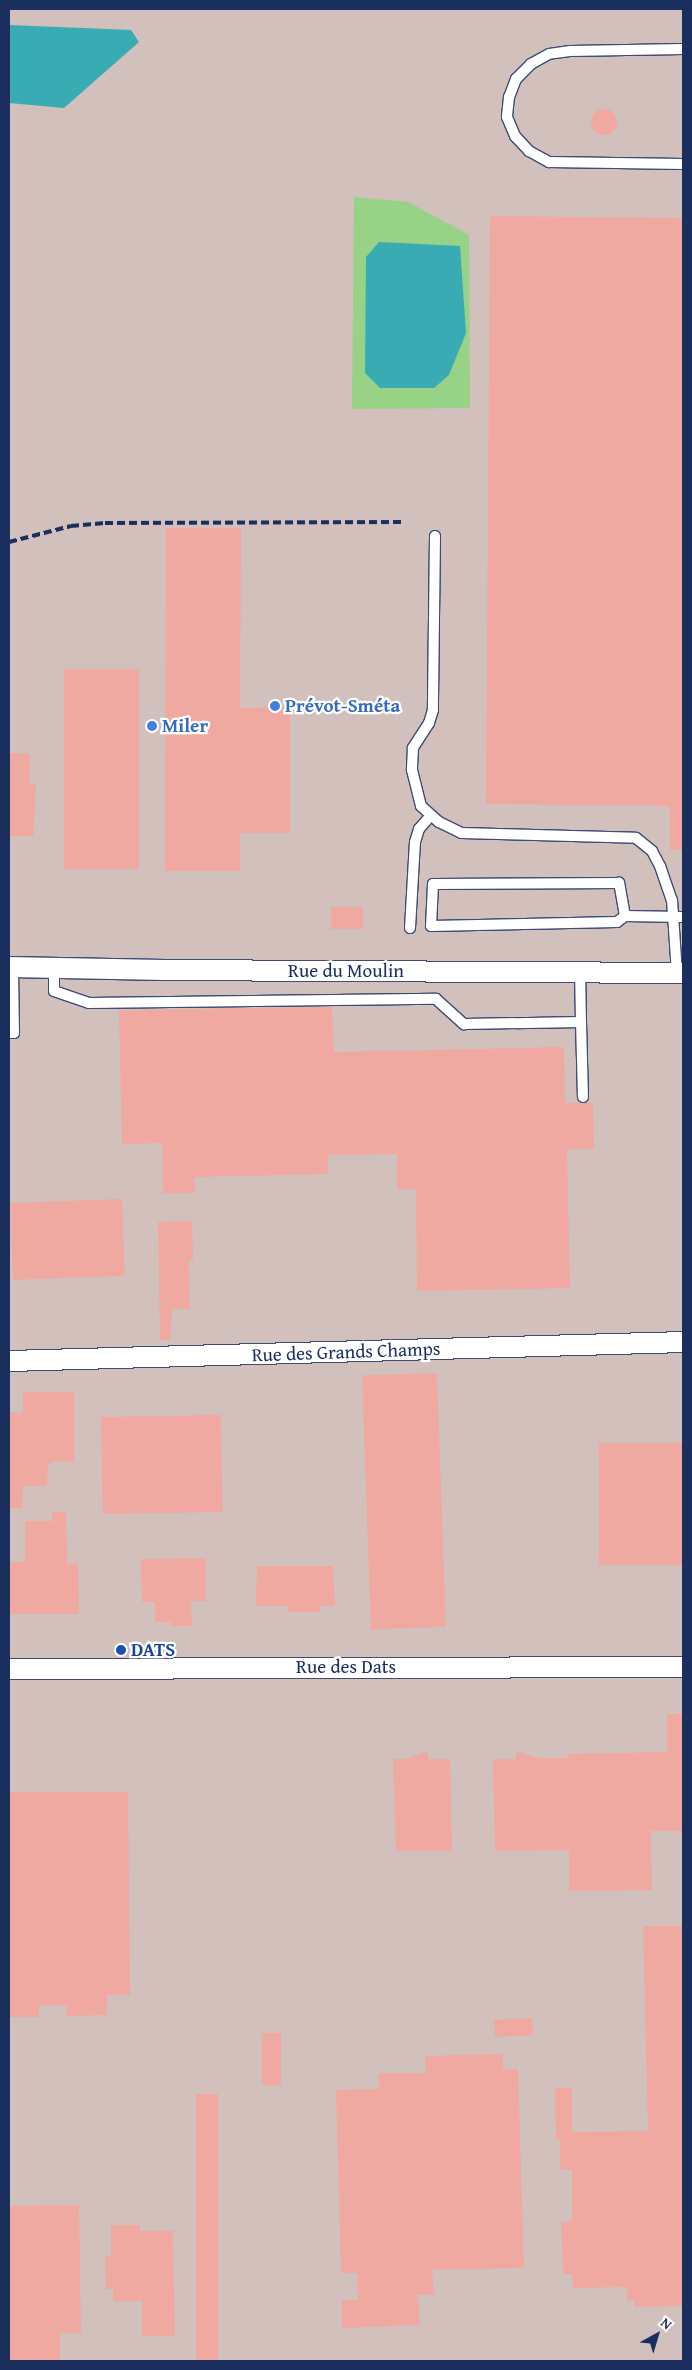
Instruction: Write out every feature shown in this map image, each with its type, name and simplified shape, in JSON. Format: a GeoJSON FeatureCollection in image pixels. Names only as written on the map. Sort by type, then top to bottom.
{"type":"FeatureCollection","features":[{"type":"Feature","properties":{"kind":"street","name":"Rue du Moulin"},"geometry":{"type":"LineString","coordinates":[[11,967],[680,973]]}},
{"type":"Feature","properties":{"kind":"street","name":"Rue des Grands Champs"},"geometry":{"type":"LineString","coordinates":[[9,1361],[683,1342]]}},
{"type":"Feature","properties":{"kind":"street","name":"Rue des Dats"},"geometry":{"type":"LineString","coordinates":[[9,1668],[683,1667]]}},
{"type":"Feature","properties":{"kind":"lane"},"geometry":{"type":"LineString","coordinates":[[683,49],[570,51],[549,54],[530,64],[516,79],[509,97],[508,117],[515,136],[529,151],[549,162],[683,164]]}},
{"type":"Feature","properties":{"kind":"lane"},"geometry":{"type":"LineString","coordinates":[[435,536],[433,710],[429,723],[413,748],[412,770],[421,806],[439,822],[462,833],[636,838],[652,851],[660,866],[678,916],[680,973]]}},
{"type":"Feature","properties":{"kind":"lane"},"geometry":{"type":"LineString","coordinates":[[410,928],[415,842],[419,829],[431,815]]}},
{"type":"Feature","properties":{"kind":"lane"},"geometry":{"type":"LineString","coordinates":[[625,916],[619,883],[433,884],[431,926],[617,922],[625,916],[678,916]]}},
{"type":"Feature","properties":{"kind":"lane"},"geometry":{"type":"LineString","coordinates":[[9,1033],[14,1033],[11,967]]}},
{"type":"Feature","properties":{"kind":"lane"},"geometry":{"type":"LineString","coordinates":[[54,968],[54,991],[89,1003],[436,999],[464,1024],[581,1022]]}},
{"type":"Feature","properties":{"kind":"lane"},"geometry":{"type":"LineString","coordinates":[[580,972],[583,1097]]}},
{"type":"Feature","properties":{"kind":"shaded area"},"geometry":{"type":"Polygon","coordinates":[[[9,9],[683,9],[683,2361],[9,2361],[9,9]]]}},
{"type":"Feature","properties":{"kind":"green space"},"geometry":{"type":"Polygon","coordinates":[[[354,197],[408,202],[469,235],[470,408],[352,409],[354,197]]]}},
{"type":"Feature","properties":{"kind":"water"},"geometry":{"type":"Polygon","coordinates":[[[9,25],[131,30],[139,42],[64,108],[9,103],[9,25]]]}},
{"type":"Feature","properties":{"kind":"water"},"geometry":{"type":"Polygon","coordinates":[[[379,242],[460,246],[466,333],[449,375],[434,388],[380,388],[365,373],[366,257],[379,242]]]}},
{"type":"Feature","properties":{"kind":"building"},"geometry":{"type":"Polygon","coordinates":[[[604,109],[613,113],[617,122],[613,131],[604,135],[595,131],[591,122],[595,113],[604,109]]]}},
{"type":"Feature","properties":{"kind":"building"},"geometry":{"type":"Polygon","coordinates":[[[490,216],[683,218],[683,850],[670,850],[670,806],[486,804],[490,216]]]}},
{"type":"Feature","properties":{"kind":"building"},"geometry":{"type":"Polygon","coordinates":[[[166,528],[241,528],[240,708],[290,707],[290,833],[240,833],[240,871],[165,871],[166,528]]]}},
{"type":"Feature","properties":{"kind":"building"},"geometry":{"type":"Polygon","coordinates":[[[64,669],[139,669],[139,869],[64,869],[64,669]]]}},
{"type":"Feature","properties":{"kind":"building"},"geometry":{"type":"Polygon","coordinates":[[[9,753],[30,754],[30,785],[36,785],[33,836],[9,836],[9,753]]]}},
{"type":"Feature","properties":{"kind":"building"},"geometry":{"type":"Polygon","coordinates":[[[331,907],[363,907],[363,929],[331,929],[331,907]]]}},
{"type":"Feature","properties":{"kind":"building"},"geometry":{"type":"Polygon","coordinates":[[[332,1007],[334,1052],[564,1047],[565,1103],[593,1103],[594,1149],[567,1149],[570,1288],[417,1291],[416,1189],[397,1189],[397,1154],[328,1155],[328,1174],[194,1177],[195,1193],[163,1193],[162,1143],[122,1144],[119,1010],[332,1007]]]}},
{"type":"Feature","properties":{"kind":"building"},"geometry":{"type":"Polygon","coordinates":[[[122,1199],[125,1276],[13,1280],[10,1203],[122,1199]]]}},
{"type":"Feature","properties":{"kind":"building"},"geometry":{"type":"Polygon","coordinates":[[[192,1221],[193,1260],[189,1260],[190,1309],[172,1309],[170,1340],[160,1340],[158,1222],[192,1221]]]}},
{"type":"Feature","properties":{"kind":"building"},"geometry":{"type":"Polygon","coordinates":[[[437,1373],[446,1627],[371,1629],[362,1376],[437,1373]]]}},
{"type":"Feature","properties":{"kind":"building"},"geometry":{"type":"Polygon","coordinates":[[[23,1392],[74,1392],[74,1462],[52,1461],[52,1464],[48,1463],[47,1486],[23,1486],[22,1508],[9,1508],[9,1412],[23,1413],[23,1392]]]}},
{"type":"Feature","properties":{"kind":"building"},"geometry":{"type":"Polygon","coordinates":[[[221,1415],[223,1512],[103,1514],[101,1417],[221,1415]]]}},
{"type":"Feature","properties":{"kind":"building"},"geometry":{"type":"Polygon","coordinates":[[[599,1443],[683,1443],[683,1565],[599,1565],[599,1443]]]}},
{"type":"Feature","properties":{"kind":"building"},"geometry":{"type":"Polygon","coordinates":[[[52,1512],[66,1512],[67,1564],[78,1563],[79,1614],[9,1614],[9,1562],[25,1562],[25,1521],[52,1521],[52,1512]]]}},
{"type":"Feature","properties":{"kind":"building"},"geometry":{"type":"Polygon","coordinates":[[[206,1558],[206,1601],[191,1601],[192,1626],[171,1626],[170,1622],[155,1622],[155,1602],[142,1602],[141,1559],[206,1558]]]}},
{"type":"Feature","properties":{"kind":"building"},"geometry":{"type":"Polygon","coordinates":[[[257,1566],[333,1566],[335,1606],[320,1606],[320,1612],[288,1612],[288,1606],[256,1606],[257,1566]]]}},
{"type":"Feature","properties":{"kind":"building"},"geometry":{"type":"Polygon","coordinates":[[[667,1714],[683,1714],[683,1831],[651,1831],[652,1890],[569,1891],[569,1850],[495,1851],[493,1759],[516,1759],[516,1751],[538,1758],[568,1758],[567,1754],[667,1752],[667,1714]]]}},
{"type":"Feature","properties":{"kind":"building"},"geometry":{"type":"Polygon","coordinates":[[[428,1751],[428,1759],[450,1759],[452,1851],[396,1851],[393,1759],[405,1759],[428,1751]]]}},
{"type":"Feature","properties":{"kind":"building"},"geometry":{"type":"Polygon","coordinates":[[[9,1792],[128,1792],[130,1995],[107,1995],[107,2015],[66,2016],[67,2006],[39,2005],[39,2017],[9,2017],[9,1792]]]}},
{"type":"Feature","properties":{"kind":"building"},"geometry":{"type":"Polygon","coordinates":[[[643,1926],[683,1926],[683,2306],[634,2307],[634,2300],[627,2301],[627,2287],[573,2288],[572,2274],[563,2274],[561,2222],[572,2221],[572,2170],[560,2170],[560,2140],[556,2140],[555,2088],[572,2088],[572,2132],[648,2131],[643,1926]]]}},
{"type":"Feature","properties":{"kind":"building"},"geometry":{"type":"Polygon","coordinates":[[[532,2018],[533,2035],[495,2037],[494,2020],[532,2018]]]}},
{"type":"Feature","properties":{"kind":"building"},"geometry":{"type":"Polygon","coordinates":[[[262,2033],[281,2033],[281,2085],[262,2085],[262,2033]]]}},
{"type":"Feature","properties":{"kind":"building"},"geometry":{"type":"Polygon","coordinates":[[[503,2054],[503,2069],[518,2069],[524,2268],[432,2270],[434,2295],[418,2295],[420,2325],[342,2328],[342,2300],[358,2300],[357,2273],[341,2273],[336,2090],[379,2089],[379,2073],[426,2073],[425,2056],[503,2054]]]}},
{"type":"Feature","properties":{"kind":"building"},"geometry":{"type":"Polygon","coordinates":[[[196,2094],[218,2094],[218,2360],[196,2360],[196,2094]]]}},
{"type":"Feature","properties":{"kind":"building"},"geometry":{"type":"Polygon","coordinates":[[[79,2205],[81,2333],[60,2333],[60,2360],[9,2361],[9,2206],[79,2205]]]}},
{"type":"Feature","properties":{"kind":"building"},"geometry":{"type":"Polygon","coordinates":[[[111,2225],[140,2225],[140,2231],[173,2231],[175,2336],[142,2336],[142,2301],[113,2301],[113,2289],[106,2289],[105,2256],[111,2256],[111,2225]]]}},
{"type":"Feature","properties":{"kind":"railway"},"geometry":{"type":"LineString","coordinates":[[9,542],[71,526],[105,523],[401,522]]}},
{"type":"Feature","properties":{"kind":"place","name":"Prévot-Sméta"},"geometry":{"type":"Point","coordinates":[275,706]}},
{"type":"Feature","properties":{"kind":"place","name":"Miler"},"geometry":{"type":"Point","coordinates":[152,726]}},
{"type":"Feature","properties":{"kind":"place","name":"DATS"},"geometry":{"type":"Point","coordinates":[121,1650]}}]}
